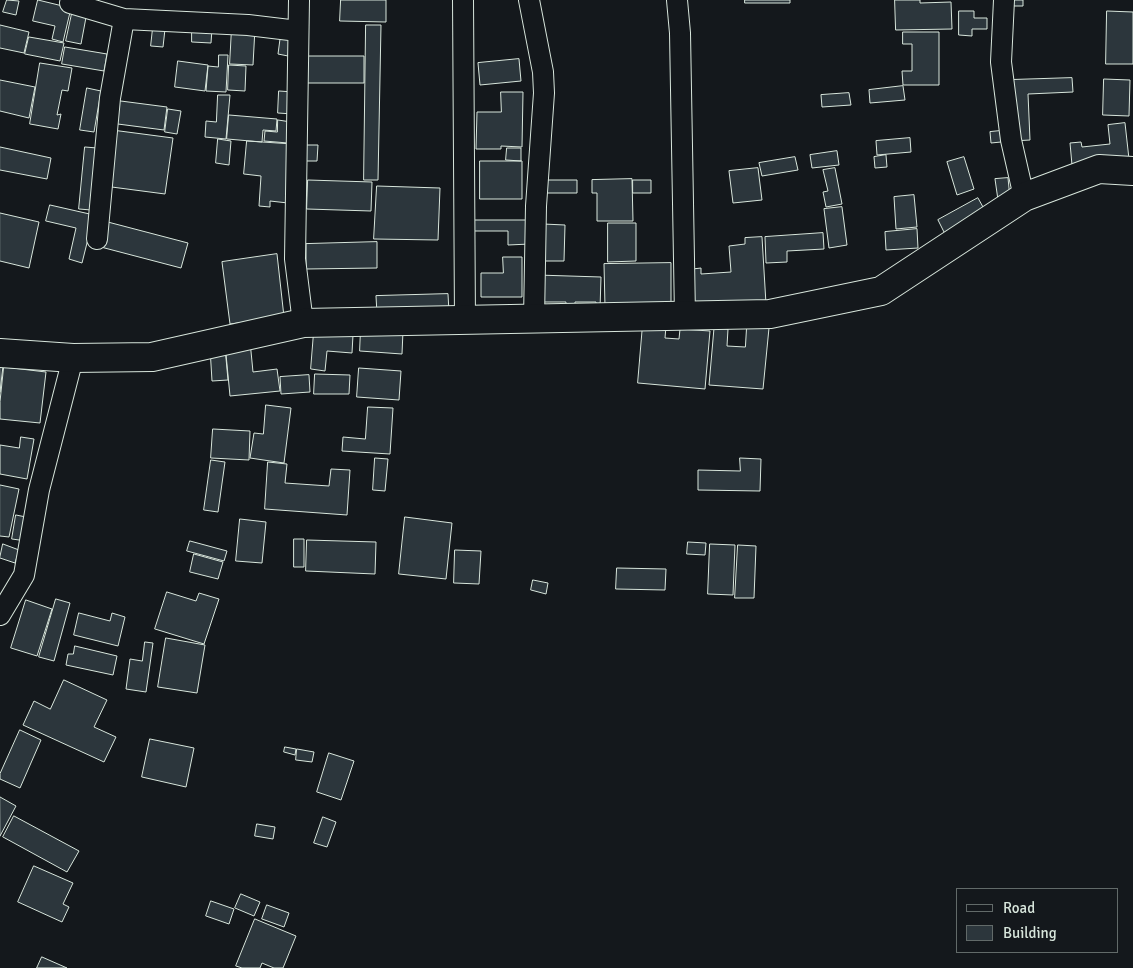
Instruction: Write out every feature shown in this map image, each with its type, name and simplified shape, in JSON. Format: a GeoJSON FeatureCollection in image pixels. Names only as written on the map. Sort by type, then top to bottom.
{"type":"FeatureCollection","features":[{"type":"Feature","properties":{"kind":"street"},"geometry":{"type":"LineString","coordinates":[[298,0],[295,259],[303,323]]}},
{"type":"Feature","properties":{"kind":"street"},"geometry":{"type":"LineString","coordinates":[[463,0],[465,320]]}},
{"type":"Feature","properties":{"kind":"street"},"geometry":{"type":"LineString","coordinates":[[529,0],[543,72],[544,93],[536,206],[534,318]]}},
{"type":"Feature","properties":{"kind":"street"},"geometry":{"type":"LineString","coordinates":[[677,0],[680,34],[685,316]]}},
{"type":"Feature","properties":{"kind":"street"},"geometry":{"type":"LineString","coordinates":[[1004,0],[1002,62],[1011,140],[1024,198]]}},
{"type":"Feature","properties":{"kind":"street"},"geometry":{"type":"LineString","coordinates":[[70,3],[124,19],[248,25],[298,31]]}},
{"type":"Feature","properties":{"kind":"street"},"geometry":{"type":"LineString","coordinates":[[97,239],[110,98],[124,19]]}},
{"type":"Feature","properties":{"kind":"street"},"geometry":{"type":"LineString","coordinates":[[0,353],[73,358],[152,357],[303,323],[770,314],[881,291],[1024,198],[1099,169],[1133,171]]}},
{"type":"Feature","properties":{"kind":"street"},"geometry":{"type":"LineString","coordinates":[[0,615],[24,575],[39,490],[73,358]]}},
{"type":"Feature","properties":{"kind":"building"},"geometry":{"type":"Polygon","coordinates":[[[7,0],[19,1],[16,15],[3,12],[7,0]]]}},
{"type":"Feature","properties":{"kind":"building"},"geometry":{"type":"Polygon","coordinates":[[[38,0],[71,8],[63,42],[52,39],[55,26],[33,21],[38,0]]]}},
{"type":"Feature","properties":{"kind":"building"},"geometry":{"type":"Polygon","coordinates":[[[341,0],[386,0],[386,22],[340,21],[341,0]]]}},
{"type":"Feature","properties":{"kind":"building"},"geometry":{"type":"Polygon","coordinates":[[[745,0],[790,0],[790,3],[745,3],[745,0]]]}},
{"type":"Feature","properties":{"kind":"building"},"geometry":{"type":"Polygon","coordinates":[[[895,0],[920,0],[920,3],[951,2],[952,29],[896,30],[895,0]]]}},
{"type":"Feature","properties":{"kind":"building"},"geometry":{"type":"Polygon","coordinates":[[[1007,0],[1023,0],[1023,6],[1007,6],[1007,0]]]}},
{"type":"Feature","properties":{"kind":"building"},"geometry":{"type":"Polygon","coordinates":[[[73,9],[87,12],[81,44],[66,41],[73,9]]]}},
{"type":"Feature","properties":{"kind":"building"},"geometry":{"type":"Polygon","coordinates":[[[959,11],[974,11],[974,18],[987,18],[987,29],[972,29],[972,36],[959,35],[959,11]]]}},
{"type":"Feature","properties":{"kind":"building"},"geometry":{"type":"Polygon","coordinates":[[[1107,11],[1133,12],[1133,64],[1106,64],[1107,11]]]}},
{"type":"Feature","properties":{"kind":"building"},"geometry":{"type":"Polygon","coordinates":[[[0,25],[29,32],[24,53],[0,48],[0,25]]]}},
{"type":"Feature","properties":{"kind":"building"},"geometry":{"type":"Polygon","coordinates":[[[366,25],[381,25],[378,180],[364,180],[366,25]]]}},
{"type":"Feature","properties":{"kind":"building"},"geometry":{"type":"Polygon","coordinates":[[[232,27],[255,28],[253,65],[230,64],[232,27]]]}},
{"type":"Feature","properties":{"kind":"building"},"geometry":{"type":"Polygon","coordinates":[[[153,28],[165,29],[163,47],[151,46],[153,28]]]}},
{"type":"Feature","properties":{"kind":"building"},"geometry":{"type":"Polygon","coordinates":[[[192,28],[212,29],[211,43],[192,42],[192,28]]]}},
{"type":"Feature","properties":{"kind":"building"},"geometry":{"type":"Polygon","coordinates":[[[291,32],[288,56],[278,54],[280,39],[291,32]]]}},
{"type":"Feature","properties":{"kind":"building"},"geometry":{"type":"Polygon","coordinates":[[[903,32],[939,32],[939,85],[903,85],[902,71],[912,71],[912,44],[903,44],[903,32]]]}},
{"type":"Feature","properties":{"kind":"building"},"geometry":{"type":"Polygon","coordinates":[[[29,37],[64,43],[60,61],[25,54],[29,37]]]}},
{"type":"Feature","properties":{"kind":"building"},"geometry":{"type":"Polygon","coordinates":[[[65,47],[107,54],[104,71],[62,64],[65,47]]]}},
{"type":"Feature","properties":{"kind":"building"},"geometry":{"type":"Polygon","coordinates":[[[219,55],[228,55],[226,92],[206,91],[208,66],[218,67],[219,55]]]}},
{"type":"Feature","properties":{"kind":"building"},"geometry":{"type":"Polygon","coordinates":[[[305,56],[364,56],[364,83],[305,83],[305,56]]]}},
{"type":"Feature","properties":{"kind":"building"},"geometry":{"type":"Polygon","coordinates":[[[519,59],[521,81],[480,85],[478,63],[519,59]]]}},
{"type":"Feature","properties":{"kind":"building"},"geometry":{"type":"Polygon","coordinates":[[[178,61],[208,65],[205,91],[175,87],[178,61]]]}},
{"type":"Feature","properties":{"kind":"building"},"geometry":{"type":"Polygon","coordinates":[[[40,63],[72,68],[68,91],[62,90],[57,115],[61,114],[58,129],[30,124],[40,63]]]}},
{"type":"Feature","properties":{"kind":"building"},"geometry":{"type":"Polygon","coordinates":[[[229,65],[246,66],[245,91],[228,90],[229,65]]]}},
{"type":"Feature","properties":{"kind":"building"},"geometry":{"type":"Polygon","coordinates":[[[1072,78],[1073,92],[1028,94],[1030,140],[1012,141],[1010,80],[1072,78]]]}},
{"type":"Feature","properties":{"kind":"building"},"geometry":{"type":"Polygon","coordinates":[[[1104,79],[1130,80],[1129,116],[1103,115],[1104,79]]]}},
{"type":"Feature","properties":{"kind":"building"},"geometry":{"type":"Polygon","coordinates":[[[0,80],[35,87],[29,118],[0,111],[0,80]]]}},
{"type":"Feature","properties":{"kind":"building"},"geometry":{"type":"Polygon","coordinates":[[[903,86],[905,100],[870,103],[869,90],[903,86]]]}},
{"type":"Feature","properties":{"kind":"building"},"geometry":{"type":"Polygon","coordinates":[[[87,88],[101,91],[94,132],[80,130],[87,88]]]}},
{"type":"Feature","properties":{"kind":"building"},"geometry":{"type":"Polygon","coordinates":[[[279,91],[294,92],[293,114],[278,113],[279,91]]]}},
{"type":"Feature","properties":{"kind":"building"},"geometry":{"type":"Polygon","coordinates":[[[501,92],[523,92],[522,147],[501,146],[501,149],[476,149],[477,112],[501,112],[501,92]]]}},
{"type":"Feature","properties":{"kind":"building"},"geometry":{"type":"Polygon","coordinates":[[[849,93],[851,105],[822,107],[821,95],[849,93]]]}},
{"type":"Feature","properties":{"kind":"building"},"geometry":{"type":"Polygon","coordinates":[[[218,95],[230,95],[226,139],[205,137],[206,121],[216,122],[218,95]]]}},
{"type":"Feature","properties":{"kind":"building"},"geometry":{"type":"Polygon","coordinates":[[[113,100],[167,107],[164,130],[110,123],[113,100]]]}},
{"type":"Feature","properties":{"kind":"building"},"geometry":{"type":"Polygon","coordinates":[[[168,109],[181,111],[177,134],[165,132],[168,109]]]}},
{"type":"Feature","properties":{"kind":"building"},"geometry":{"type":"Polygon","coordinates":[[[229,115],[277,119],[276,131],[263,130],[262,142],[227,139],[229,115]]]}},
{"type":"Feature","properties":{"kind":"building"},"geometry":{"type":"Polygon","coordinates":[[[278,120],[291,122],[288,143],[264,141],[265,131],[277,132],[278,120]]]}},
{"type":"Feature","properties":{"kind":"building"},"geometry":{"type":"Polygon","coordinates":[[[1125,123],[1129,159],[1072,165],[1070,143],[1081,142],[1082,147],[1110,144],[1108,125],[1125,123]]]}},
{"type":"Feature","properties":{"kind":"building"},"geometry":{"type":"Polygon","coordinates":[[[112,130],[173,138],[165,194],[104,186],[112,130]]]}},
{"type":"Feature","properties":{"kind":"building"},"geometry":{"type":"Polygon","coordinates":[[[1000,131],[1001,142],[991,143],[990,132],[1000,131]]]}},
{"type":"Feature","properties":{"kind":"building"},"geometry":{"type":"Polygon","coordinates":[[[910,138],[911,152],[877,155],[876,141],[910,138]]]}},
{"type":"Feature","properties":{"kind":"building"},"geometry":{"type":"Polygon","coordinates":[[[218,139],[231,141],[229,165],[216,163],[218,139]]]}},
{"type":"Feature","properties":{"kind":"building"},"geometry":{"type":"Polygon","coordinates":[[[247,141],[293,144],[288,203],[270,201],[270,207],[259,206],[261,176],[244,174],[247,141]]]}},
{"type":"Feature","properties":{"kind":"building"},"geometry":{"type":"Polygon","coordinates":[[[304,145],[318,145],[317,161],[303,161],[304,145]]]}},
{"type":"Feature","properties":{"kind":"building"},"geometry":{"type":"Polygon","coordinates":[[[0,147],[51,158],[47,179],[0,170],[0,147]]]}},
{"type":"Feature","properties":{"kind":"building"},"geometry":{"type":"Polygon","coordinates":[[[85,147],[97,148],[91,210],[79,209],[85,147]]]}},
{"type":"Feature","properties":{"kind":"building"},"geometry":{"type":"Polygon","coordinates":[[[507,148],[521,148],[521,161],[506,160],[507,148]]]}},
{"type":"Feature","properties":{"kind":"building"},"geometry":{"type":"Polygon","coordinates":[[[837,151],[839,165],[812,168],[810,155],[837,151]]]}},
{"type":"Feature","properties":{"kind":"building"},"geometry":{"type":"Polygon","coordinates":[[[886,155],[887,167],[875,168],[874,157],[886,155]]]}},
{"type":"Feature","properties":{"kind":"building"},"geometry":{"type":"Polygon","coordinates":[[[795,157],[798,170],[762,176],[759,163],[795,157]]]}},
{"type":"Feature","properties":{"kind":"building"},"geometry":{"type":"Polygon","coordinates":[[[964,157],[974,189],[957,195],[947,162],[964,157]]]}},
{"type":"Feature","properties":{"kind":"building"},"geometry":{"type":"Polygon","coordinates":[[[480,161],[522,161],[522,199],[480,199],[480,161]]]}},
{"type":"Feature","properties":{"kind":"building"},"geometry":{"type":"Polygon","coordinates":[[[758,168],[762,200],[733,203],[729,171],[758,168]]]}},
{"type":"Feature","properties":{"kind":"building"},"geometry":{"type":"Polygon","coordinates":[[[835,168],[842,204],[826,207],[823,192],[828,191],[823,170],[835,168]]]}},
{"type":"Feature","properties":{"kind":"building"},"geometry":{"type":"Polygon","coordinates":[[[1008,178],[1010,198],[998,200],[995,179],[1008,178]]]}},
{"type":"Feature","properties":{"kind":"building"},"geometry":{"type":"Polygon","coordinates":[[[632,179],[633,221],[597,221],[597,193],[592,193],[592,180],[632,179]]]}},
{"type":"Feature","properties":{"kind":"building"},"geometry":{"type":"Polygon","coordinates":[[[308,180],[372,182],[371,211],[307,209],[308,180]]]}},
{"type":"Feature","properties":{"kind":"building"},"geometry":{"type":"Polygon","coordinates":[[[545,180],[577,180],[577,193],[544,193],[545,180]]]}},
{"type":"Feature","properties":{"kind":"building"},"geometry":{"type":"Polygon","coordinates":[[[633,180],[651,180],[651,193],[633,193],[633,180]]]}},
{"type":"Feature","properties":{"kind":"building"},"geometry":{"type":"Polygon","coordinates":[[[377,186],[440,188],[438,240],[374,239],[377,186]]]}},
{"type":"Feature","properties":{"kind":"building"},"geometry":{"type":"Polygon","coordinates":[[[914,195],[917,227],[896,229],[894,197],[914,195]]]}},
{"type":"Feature","properties":{"kind":"building"},"geometry":{"type":"Polygon","coordinates":[[[978,198],[988,216],[947,238],[938,220],[978,198]]]}},
{"type":"Feature","properties":{"kind":"building"},"geometry":{"type":"Polygon","coordinates":[[[50,205],[94,215],[82,263],[69,259],[76,228],[46,221],[50,205]]]}},
{"type":"Feature","properties":{"kind":"building"},"geometry":{"type":"Polygon","coordinates":[[[842,207],[847,245],[829,248],[824,209],[842,207]]]}},
{"type":"Feature","properties":{"kind":"building"},"geometry":{"type":"Polygon","coordinates":[[[0,213],[39,222],[29,268],[0,261],[0,213]]]}},
{"type":"Feature","properties":{"kind":"building"},"geometry":{"type":"Polygon","coordinates":[[[467,220],[530,220],[530,244],[508,245],[508,231],[466,231],[467,220]]]}},
{"type":"Feature","properties":{"kind":"building"},"geometry":{"type":"Polygon","coordinates":[[[104,221],[188,243],[181,268],[97,246],[104,221]]]}},
{"type":"Feature","properties":{"kind":"building"},"geometry":{"type":"Polygon","coordinates":[[[608,223],[636,223],[636,261],[608,262],[608,223]]]}},
{"type":"Feature","properties":{"kind":"building"},"geometry":{"type":"Polygon","coordinates":[[[543,224],[565,225],[564,261],[542,261],[543,224]]]}},
{"type":"Feature","properties":{"kind":"building"},"geometry":{"type":"Polygon","coordinates":[[[917,229],[918,248],[886,250],[885,232],[917,229]]]}},
{"type":"Feature","properties":{"kind":"building"},"geometry":{"type":"Polygon","coordinates":[[[823,233],[824,249],[787,251],[787,262],[766,263],[765,237],[823,233]]]}},
{"type":"Feature","properties":{"kind":"building"},"geometry":{"type":"Polygon","coordinates":[[[762,237],[766,304],[687,309],[684,270],[701,268],[701,274],[731,272],[729,246],[745,244],[745,238],[762,237]]]}},
{"type":"Feature","properties":{"kind":"building"},"geometry":{"type":"Polygon","coordinates":[[[377,242],[377,268],[306,269],[306,244],[377,242]]]}},
{"type":"Feature","properties":{"kind":"building"},"geometry":{"type":"Polygon","coordinates":[[[277,254],[284,317],[230,324],[222,262],[277,254]]]}},
{"type":"Feature","properties":{"kind":"building"},"geometry":{"type":"Polygon","coordinates":[[[503,257],[522,257],[522,297],[481,297],[481,273],[503,273],[503,257]]]}},
{"type":"Feature","properties":{"kind":"building"},"geometry":{"type":"Polygon","coordinates":[[[671,263],[671,306],[605,307],[604,264],[671,263]]]}},
{"type":"Feature","properties":{"kind":"building"},"geometry":{"type":"Polygon","coordinates":[[[537,275],[601,277],[600,309],[596,309],[596,302],[575,302],[575,311],[565,311],[566,302],[540,302],[537,275]]]}},
{"type":"Feature","properties":{"kind":"building"},"geometry":{"type":"Polygon","coordinates":[[[448,294],[449,312],[377,314],[376,296],[448,294]]]}},
{"type":"Feature","properties":{"kind":"building"},"geometry":{"type":"Polygon","coordinates":[[[643,324],[666,326],[665,338],[679,339],[680,329],[710,331],[705,389],[638,383],[643,324]]]}},
{"type":"Feature","properties":{"kind":"building"},"geometry":{"type":"Polygon","coordinates":[[[747,327],[769,328],[763,389],[709,385],[714,328],[728,329],[727,346],[745,347],[747,327]]]}},
{"type":"Feature","properties":{"kind":"building"},"geometry":{"type":"Polygon","coordinates":[[[361,328],[403,331],[402,354],[360,351],[361,328]]]}},
{"type":"Feature","properties":{"kind":"building"},"geometry":{"type":"Polygon","coordinates":[[[314,332],[353,335],[352,353],[327,351],[325,371],[311,369],[314,332]]]}},
{"type":"Feature","properties":{"kind":"building"},"geometry":{"type":"Polygon","coordinates":[[[250,341],[253,372],[277,369],[280,391],[230,396],[225,344],[250,341]]]}},
{"type":"Feature","properties":{"kind":"building"},"geometry":{"type":"Polygon","coordinates":[[[225,347],[228,380],[212,381],[210,348],[225,347]]]}},
{"type":"Feature","properties":{"kind":"building"},"geometry":{"type":"Polygon","coordinates":[[[0,366],[3,366],[0,392],[0,366]]]}},
{"type":"Feature","properties":{"kind":"building"},"geometry":{"type":"Polygon","coordinates":[[[4,367],[46,372],[40,423],[0,419],[4,367]]]}},
{"type":"Feature","properties":{"kind":"building"},"geometry":{"type":"Polygon","coordinates":[[[359,368],[401,371],[399,400],[357,397],[359,368]]]}},
{"type":"Feature","properties":{"kind":"building"},"geometry":{"type":"Polygon","coordinates":[[[315,374],[350,375],[349,394],[314,394],[315,374]]]}},
{"type":"Feature","properties":{"kind":"building"},"geometry":{"type":"Polygon","coordinates":[[[309,375],[310,392],[281,394],[280,377],[309,375]]]}},
{"type":"Feature","properties":{"kind":"building"},"geometry":{"type":"Polygon","coordinates":[[[266,405],[291,408],[284,463],[250,458],[254,433],[263,434],[266,405]]]}},
{"type":"Feature","properties":{"kind":"building"},"geometry":{"type":"Polygon","coordinates":[[[368,407],[393,408],[390,454],[342,451],[343,437],[365,439],[368,407]]]}},
{"type":"Feature","properties":{"kind":"building"},"geometry":{"type":"Polygon","coordinates":[[[213,429],[250,431],[249,460],[211,458],[213,429]]]}},
{"type":"Feature","properties":{"kind":"building"},"geometry":{"type":"Polygon","coordinates":[[[21,437],[34,439],[27,479],[0,474],[0,445],[19,448],[21,437]]]}},
{"type":"Feature","properties":{"kind":"building"},"geometry":{"type":"Polygon","coordinates":[[[375,458],[388,459],[385,491],[373,490],[375,458]]]}},
{"type":"Feature","properties":{"kind":"building"},"geometry":{"type":"Polygon","coordinates":[[[740,458],[761,459],[760,491],[698,490],[698,470],[740,471],[740,458]]]}},
{"type":"Feature","properties":{"kind":"building"},"geometry":{"type":"Polygon","coordinates":[[[211,460],[225,462],[218,512],[204,510],[211,460]]]}},
{"type":"Feature","properties":{"kind":"building"},"geometry":{"type":"Polygon","coordinates":[[[268,462],[287,464],[285,483],[329,486],[331,469],[350,470],[347,515],[265,509],[268,462]]]}},
{"type":"Feature","properties":{"kind":"building"},"geometry":{"type":"Polygon","coordinates":[[[0,485],[19,489],[9,537],[0,536],[0,485]]]}},
{"type":"Feature","properties":{"kind":"building"},"geometry":{"type":"Polygon","coordinates":[[[16,515],[31,518],[26,541],[12,539],[16,515]]]}},
{"type":"Feature","properties":{"kind":"building"},"geometry":{"type":"Polygon","coordinates":[[[405,517],[452,523],[446,579],[399,574],[405,517]]]}},
{"type":"Feature","properties":{"kind":"building"},"geometry":{"type":"Polygon","coordinates":[[[240,519],[266,522],[262,563],[236,561],[240,519]]]}},
{"type":"Feature","properties":{"kind":"building"},"geometry":{"type":"Polygon","coordinates":[[[294,539],[304,539],[304,567],[294,567],[294,539]]]}},
{"type":"Feature","properties":{"kind":"building"},"geometry":{"type":"Polygon","coordinates":[[[307,540],[376,542],[375,574],[306,571],[307,540]]]}},
{"type":"Feature","properties":{"kind":"building"},"geometry":{"type":"Polygon","coordinates":[[[190,541],[227,551],[224,561],[187,551],[190,541]]]}},
{"type":"Feature","properties":{"kind":"building"},"geometry":{"type":"Polygon","coordinates":[[[688,542],[706,543],[705,555],[687,554],[688,542]]]}},
{"type":"Feature","properties":{"kind":"building"},"geometry":{"type":"Polygon","coordinates":[[[3,544],[19,550],[15,563],[0,558],[3,544]]]}},
{"type":"Feature","properties":{"kind":"building"},"geometry":{"type":"Polygon","coordinates":[[[710,544],[735,545],[733,595],[708,594],[710,544]]]}},
{"type":"Feature","properties":{"kind":"building"},"geometry":{"type":"Polygon","coordinates":[[[738,545],[756,546],[754,598],[735,598],[738,545]]]}},
{"type":"Feature","properties":{"kind":"building"},"geometry":{"type":"Polygon","coordinates":[[[455,550],[481,551],[479,584],[454,583],[455,550]]]}},
{"type":"Feature","properties":{"kind":"building"},"geometry":{"type":"Polygon","coordinates":[[[194,554],[223,562],[218,579],[190,572],[194,554]]]}},
{"type":"Feature","properties":{"kind":"building"},"geometry":{"type":"Polygon","coordinates":[[[617,568],[666,569],[665,590],[616,589],[617,568]]]}},
{"type":"Feature","properties":{"kind":"building"},"geometry":{"type":"Polygon","coordinates":[[[533,580],[548,583],[546,594],[531,590],[533,580]]]}},
{"type":"Feature","properties":{"kind":"building"},"geometry":{"type":"Polygon","coordinates":[[[167,592],[196,601],[199,593],[219,599],[204,644],[155,629],[167,592]]]}},
{"type":"Feature","properties":{"kind":"building"},"geometry":{"type":"Polygon","coordinates":[[[56,599],[70,603],[54,661],[39,657],[56,599]]]}},
{"type":"Feature","properties":{"kind":"building"},"geometry":{"type":"Polygon","coordinates":[[[26,600],[52,609],[37,656],[11,648],[26,600]]]}},
{"type":"Feature","properties":{"kind":"building"},"geometry":{"type":"Polygon","coordinates":[[[79,613],[110,621],[112,613],[125,617],[118,646],[74,635],[79,613]]]}},
{"type":"Feature","properties":{"kind":"building"},"geometry":{"type":"Polygon","coordinates":[[[166,638],[205,645],[197,693],[158,687],[166,638]]]}},
{"type":"Feature","properties":{"kind":"building"},"geometry":{"type":"Polygon","coordinates":[[[145,642],[153,643],[146,692],[126,689],[130,659],[142,661],[145,642]]]}},
{"type":"Feature","properties":{"kind":"building"},"geometry":{"type":"Polygon","coordinates":[[[75,646],[117,656],[113,675],[66,665],[68,654],[73,654],[75,646]]]}},
{"type":"Feature","properties":{"kind":"building"},"geometry":{"type":"Polygon","coordinates":[[[64,680],[107,700],[94,727],[116,737],[104,762],[23,725],[34,701],[50,709],[64,680]]]}},
{"type":"Feature","properties":{"kind":"building"},"geometry":{"type":"Polygon","coordinates":[[[20,730],[41,740],[20,788],[0,779],[0,774],[20,730]]]}},
{"type":"Feature","properties":{"kind":"building"},"geometry":{"type":"Polygon","coordinates":[[[150,739],[194,748],[186,787],[142,777],[150,739]]]}},
{"type":"Feature","properties":{"kind":"building"},"geometry":{"type":"Polygon","coordinates":[[[285,747],[296,749],[295,755],[284,752],[285,747]]]}},
{"type":"Feature","properties":{"kind":"building"},"geometry":{"type":"Polygon","coordinates":[[[297,749],[314,752],[312,762],[296,760],[297,749]]]}},
{"type":"Feature","properties":{"kind":"building"},"geometry":{"type":"Polygon","coordinates":[[[329,753],[354,761],[341,800],[317,792],[329,753]]]}},
{"type":"Feature","properties":{"kind":"building"},"geometry":{"type":"Polygon","coordinates":[[[0,797],[16,806],[0,836],[0,797]]]}},
{"type":"Feature","properties":{"kind":"building"},"geometry":{"type":"Polygon","coordinates":[[[14,816],[79,851],[67,872],[3,837],[14,816]]]}},
{"type":"Feature","properties":{"kind":"building"},"geometry":{"type":"Polygon","coordinates":[[[323,817],[336,822],[327,847],[314,843],[323,817]]]}},
{"type":"Feature","properties":{"kind":"building"},"geometry":{"type":"Polygon","coordinates":[[[257,824],[275,827],[273,839],[255,836],[257,824]]]}},
{"type":"Feature","properties":{"kind":"building"},"geometry":{"type":"Polygon","coordinates":[[[34,866],[73,883],[63,904],[69,907],[62,922],[18,902],[34,866]]]}},
{"type":"Feature","properties":{"kind":"building"},"geometry":{"type":"Polygon","coordinates":[[[241,894],[260,902],[254,916],[235,908],[241,894]]]}},
{"type":"Feature","properties":{"kind":"building"},"geometry":{"type":"Polygon","coordinates":[[[211,901],[234,909],[229,924],[206,916],[211,901]]]}},
{"type":"Feature","properties":{"kind":"building"},"geometry":{"type":"Polygon","coordinates":[[[267,905],[289,913],[284,927],[262,919],[267,905]]]}},
{"type":"Feature","properties":{"kind":"building"},"geometry":{"type":"Polygon","coordinates":[[[255,919],[296,936],[283,968],[274,968],[262,963],[260,968],[236,966],[255,919]]]}},
{"type":"Feature","properties":{"kind":"building"},"geometry":{"type":"Polygon","coordinates":[[[42,957],[67,968],[37,968],[42,957]]]}}]}
